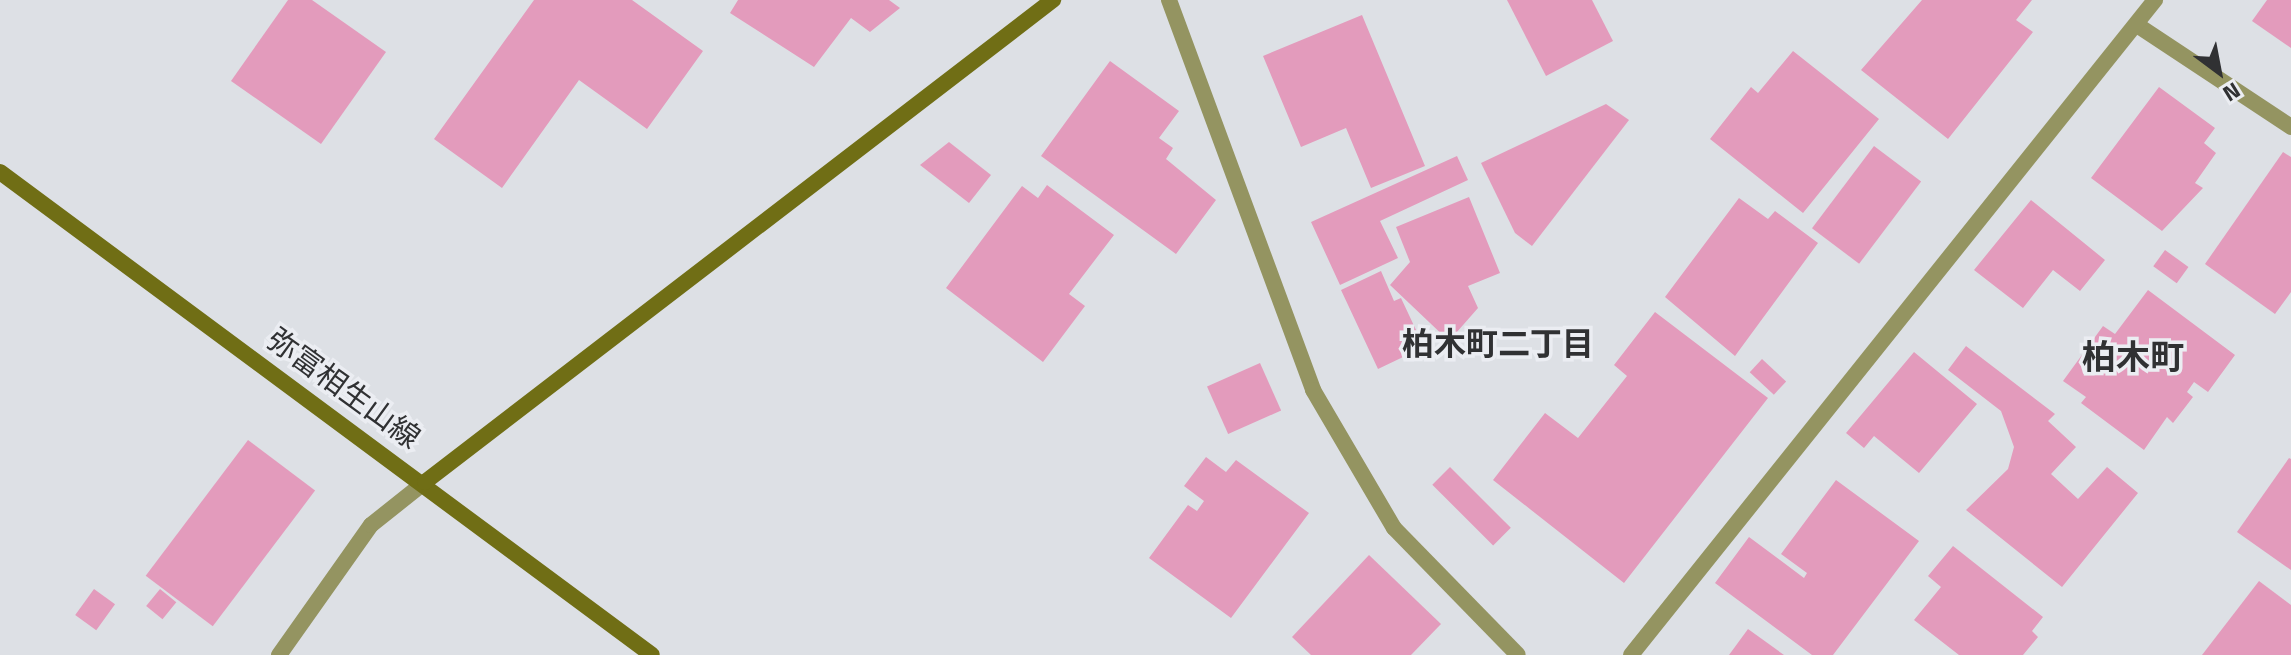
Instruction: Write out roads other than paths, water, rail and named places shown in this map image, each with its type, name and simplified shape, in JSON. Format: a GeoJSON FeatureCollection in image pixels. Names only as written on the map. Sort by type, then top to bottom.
{"type":"FeatureCollection","features":[{"type":"Feature","properties":{"kind":"street"},"geometry":{"type":"LineString","coordinates":[[279,655],[371,525],[1053,0]]}},
{"type":"Feature","properties":{"kind":"street"},"geometry":{"type":"LineString","coordinates":[[1169,0],[1313,390],[1394,528],[1518,655]]}},
{"type":"Feature","properties":{"kind":"street"},"geometry":{"type":"LineString","coordinates":[[1631,655],[2155,0]]}},
{"type":"Feature","properties":{"kind":"street"},"geometry":{"type":"LineString","coordinates":[[2137,25],[2291,127]]}},
{"type":"Feature","properties":{"kind":"street","name":"弥富相生山線"},"geometry":{"type":"LineString","coordinates":[[0,172],[425,482],[652,655]]}},
{"type":"Feature","properties":{"kind":"district","name":"柏木町二丁目"},"geometry":{"type":"Point","coordinates":[1498,343]}},
{"type":"Feature","properties":{"kind":"district","name":"柏木町"},"geometry":{"type":"Point","coordinates":[2133,357]}}]}
